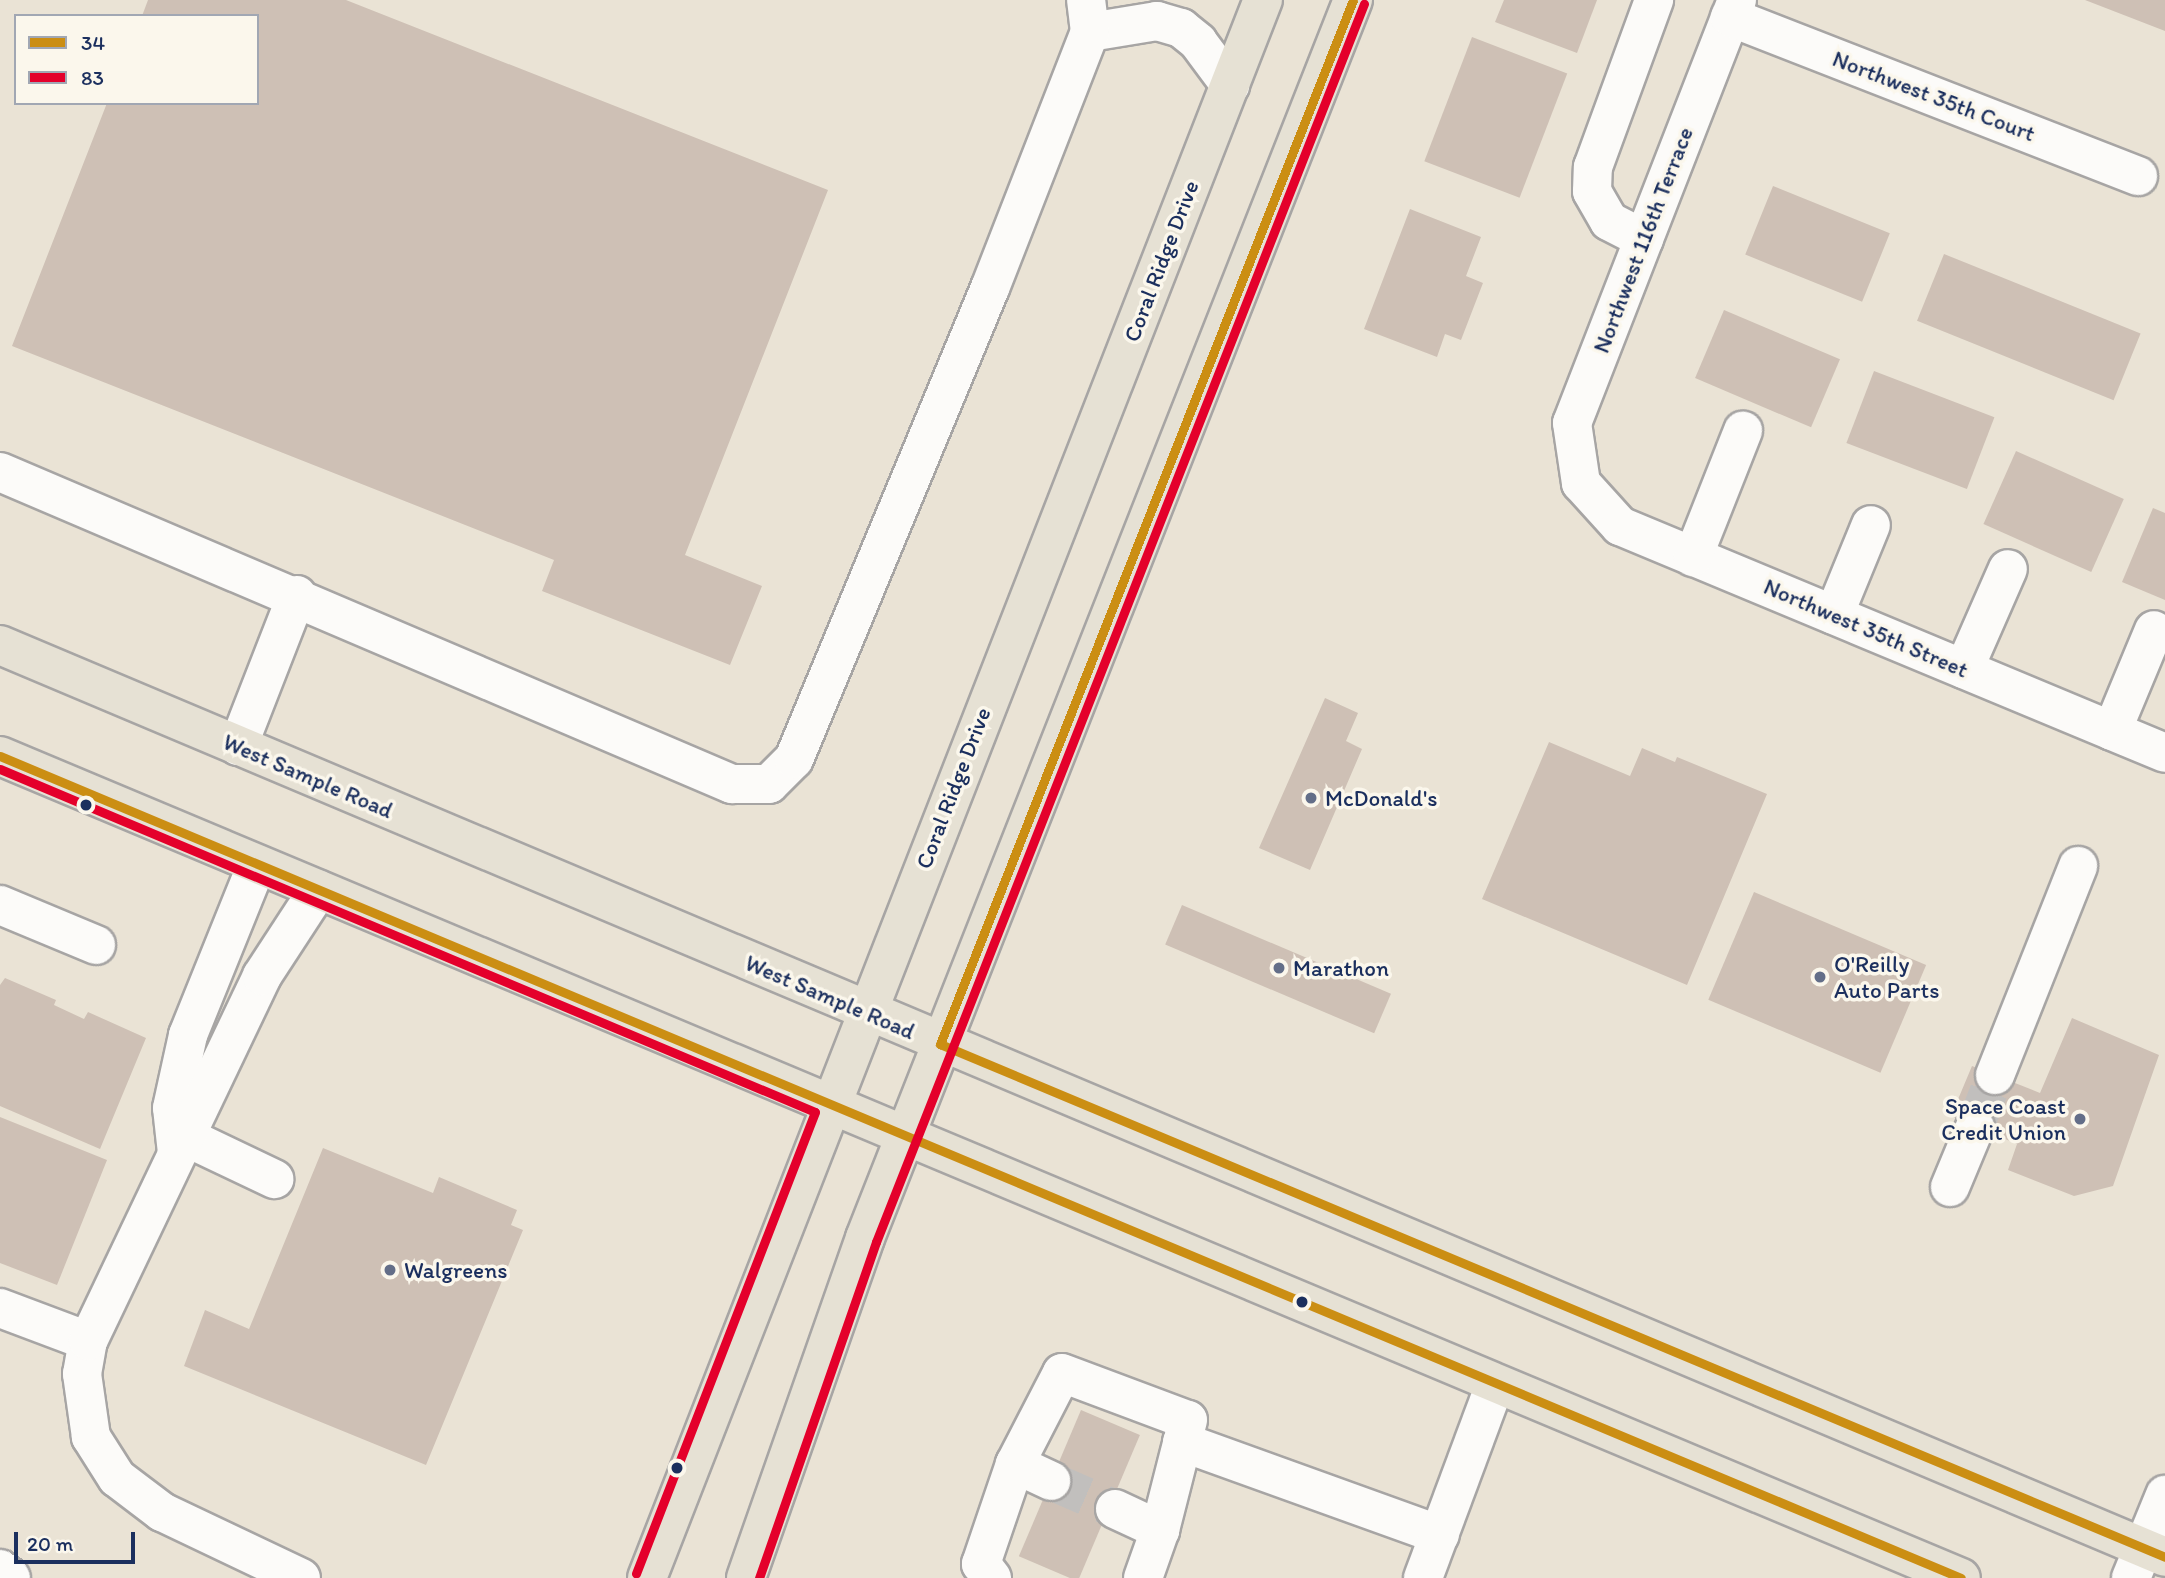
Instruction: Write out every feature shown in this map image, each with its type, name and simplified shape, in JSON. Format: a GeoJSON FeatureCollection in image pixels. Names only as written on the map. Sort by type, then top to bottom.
{"type":"FeatureCollection","features":[{"type":"Feature","properties":{"kind":"main road","name":"Coral Ridge Drive"},"geometry":{"type":"LineString","coordinates":[[647,1578],[1263,0]]}},
{"type":"Feature","properties":{"kind":"main road"},"geometry":{"type":"LineString","coordinates":[[746,1578],[940,1044],[1353,0]]}},
{"type":"Feature","properties":{"kind":"main road","name":"West Sample Road"},"geometry":{"type":"LineString","coordinates":[[0,645],[866,1012],[2146,1561]]}},
{"type":"Feature","properties":{"kind":"main road"},"geometry":{"type":"LineString","coordinates":[[0,756],[1961,1578]]}},
{"type":"Feature","properties":{"kind":"street"},"geometry":{"type":"LineString","coordinates":[[1644,239],[1609,222],[1592,191],[1593,167],[1654,0]]}},
{"type":"Feature","properties":{"kind":"street","name":"Northwest 116th Terrace"},"geometry":{"type":"LineString","coordinates":[[1581,482],[1572,423],[1733,8]]}},
{"type":"Feature","properties":{"kind":"street","name":"Northwest 35th Court"},"geometry":{"type":"LineString","coordinates":[[1733,8],[2138,176]]}},
{"type":"Feature","properties":{"kind":"street"},"geometry":{"type":"LineString","coordinates":[[0,472],[297,595],[732,784],[769,783],[794,760],[990,288],[1088,16],[1157,21],[1181,28],[1198,42],[1230,85]]}},
{"type":"Feature","properties":{"kind":"street"},"geometry":{"type":"LineString","coordinates":[[1693,557],[1743,432]]}},
{"type":"Feature","properties":{"kind":"street","name":"Northwest 35th Street"},"geometry":{"type":"LineString","coordinates":[[1581,482],[1620,526],[2165,753]]}},
{"type":"Feature","properties":{"kind":"street"},"geometry":{"type":"LineString","coordinates":[[1834,615],[1871,526]]}},
{"type":"Feature","properties":{"kind":"street"},"geometry":{"type":"LineString","coordinates":[[1964,669],[2008,569]]}},
{"type":"Feature","properties":{"kind":"street"},"geometry":{"type":"LineString","coordinates":[[238,746],[297,595]]}},
{"type":"Feature","properties":{"kind":"street"},"geometry":{"type":"LineString","coordinates":[[2112,731],[2154,630]]}},
{"type":"Feature","properties":{"kind":"street"},"geometry":{"type":"LineString","coordinates":[[182,1145],[172,1108],[188,1035],[257,864]]}},
{"type":"Feature","properties":{"kind":"street"},"geometry":{"type":"LineString","coordinates":[[1995,1075],[2078,866]]}},
{"type":"Feature","properties":{"kind":"street"},"geometry":{"type":"LineString","coordinates":[[301,1578],[162,1512],[117,1478],[91,1437],[82,1374],[88,1342],[262,976],[318,890]]}},
{"type":"Feature","properties":{"kind":"street"},"geometry":{"type":"LineString","coordinates":[[0,905],[96,945]]}},
{"type":"Feature","properties":{"kind":"street"},"geometry":{"type":"LineString","coordinates":[[1950,1187],[1975,1127]]}},
{"type":"Feature","properties":{"kind":"street"},"geometry":{"type":"LineString","coordinates":[[182,1145],[274,1178]]}},
{"type":"Feature","properties":{"kind":"street"},"geometry":{"type":"LineString","coordinates":[[0,1308],[88,1342]]}},
{"type":"Feature","properties":{"kind":"street"},"geometry":{"type":"LineString","coordinates":[[992,1578],[981,1564],[1014,1464],[1062,1373],[1188,1420],[1160,1530],[1143,1578]]}},
{"type":"Feature","properties":{"kind":"street"},"geometry":{"type":"LineString","coordinates":[[1423,1578],[1495,1384]]}},
{"type":"Feature","properties":{"kind":"street"},"geometry":{"type":"LineString","coordinates":[[1182,1442],[1440,1535]]}},
{"type":"Feature","properties":{"kind":"street"},"geometry":{"type":"LineString","coordinates":[[1014,1464],[1051,1481]]}},
{"type":"Feature","properties":{"kind":"street"},"geometry":{"type":"LineString","coordinates":[[2146,1561],[2165,1495]]}},
{"type":"Feature","properties":{"kind":"street"},"geometry":{"type":"LineString","coordinates":[[1115,1509],[1160,1530]]}},
{"type":"Feature","properties":{"kind":"street"},"geometry":{"type":"LineString","coordinates":[[0,1569],[11,1578]]}},
{"type":"Feature","properties":{"kind":"building"},"geometry":{"type":"Polygon","coordinates":[[[148,0],[346,0],[828,190],[685,555],[762,586],[730,665],[542,591],[554,560],[12,346],[106,105],[259,105],[259,14],[143,14],[148,0]]]}},
{"type":"Feature","properties":{"kind":"building"},"geometry":{"type":"Polygon","coordinates":[[[1504,0],[1597,0],[1577,53],[1495,22],[1504,0]]]}},
{"type":"Feature","properties":{"kind":"building"},"geometry":{"type":"Polygon","coordinates":[[[2085,0],[2165,0],[2165,31],[2085,0]]]}},
{"type":"Feature","properties":{"kind":"building"},"geometry":{"type":"Polygon","coordinates":[[[1472,37],[1567,74],[1520,198],[1424,161],[1472,37]]]}},
{"type":"Feature","properties":{"kind":"building"},"geometry":{"type":"Polygon","coordinates":[[[1773,186],[1890,233],[1862,302],[1745,255],[1773,186]]]}},
{"type":"Feature","properties":{"kind":"building"},"geometry":{"type":"Polygon","coordinates":[[[1410,209],[1481,237],[1466,276],[1483,283],[1461,340],[1445,334],[1437,357],[1364,329],[1410,209]]]}},
{"type":"Feature","properties":{"kind":"building"},"geometry":{"type":"Polygon","coordinates":[[[1944,254],[2141,333],[2114,400],[1917,321],[1944,254]]]}},
{"type":"Feature","properties":{"kind":"building"},"geometry":{"type":"Polygon","coordinates":[[[1724,310],[1840,359],[1811,427],[1695,378],[1724,310]]]}},
{"type":"Feature","properties":{"kind":"building"},"geometry":{"type":"Polygon","coordinates":[[[1874,371],[1994,417],[1967,489],[1846,443],[1874,371]]]}},
{"type":"Feature","properties":{"kind":"building"},"geometry":{"type":"Polygon","coordinates":[[[2016,451],[2124,499],[2091,572],[1983,524],[2016,451]]]}},
{"type":"Feature","properties":{"kind":"building"},"geometry":{"type":"Polygon","coordinates":[[[2153,508],[2165,513],[2165,600],[2122,582],[2153,508]]]}},
{"type":"Feature","properties":{"kind":"building","name":"McDonald's"},"geometry":{"type":"Polygon","coordinates":[[[1325,698],[1358,713],[1346,741],[1362,749],[1310,870],[1259,848],[1325,698]]]}},
{"type":"Feature","properties":{"kind":"building"},"geometry":{"type":"Polygon","coordinates":[[[1549,742],[1630,776],[1642,748],[1675,762],[1677,757],[1767,794],[1687,985],[1482,899],[1549,742]]]}},
{"type":"Feature","properties":{"kind":"building"},"geometry":{"type":"Polygon","coordinates":[[[1754,892],[1926,965],[1880,1073],[1708,1000],[1754,892]]]}},
{"type":"Feature","properties":{"kind":"building","name":"Marathon"},"geometry":{"type":"Polygon","coordinates":[[[1182,905],[1391,994],[1374,1033],[1165,945],[1182,905]]]}},
{"type":"Feature","properties":{"kind":"building"},"geometry":{"type":"Polygon","coordinates":[[[5,978],[56,1000],[54,1005],[84,1019],[88,1012],[146,1038],[100,1149],[0,1106],[0,985],[5,978]]]}},
{"type":"Feature","properties":{"kind":"building"},"geometry":{"type":"Polygon","coordinates":[[[2072,1018],[2159,1055],[2113,1186],[2074,1196],[2008,1170],[2017,1144],[1951,1116],[1972,1066],[2040,1093],[2072,1018]]]}},
{"type":"Feature","properties":{"kind":"building"},"geometry":{"type":"Polygon","coordinates":[[[0,1117],[107,1160],[57,1285],[0,1263],[0,1117]]]}},
{"type":"Feature","properties":{"kind":"building","name":"Walgreens"},"geometry":{"type":"Polygon","coordinates":[[[323,1148],[433,1193],[439,1177],[517,1210],[511,1225],[523,1230],[426,1465],[184,1366],[205,1310],[249,1329],[323,1148]]]}},
{"type":"Feature","properties":{"kind":"building"},"geometry":{"type":"Polygon","coordinates":[[[1081,1410],[1140,1435],[1079,1578],[1070,1578],[1019,1556],[1081,1410]]]}},
{"type":"Feature","properties":{"kind":"tunnel"},"geometry":{"type":"LineString","coordinates":[[1975,1127],[1995,1075]]}},
{"type":"Feature","properties":{"kind":"tunnel"},"geometry":{"type":"LineString","coordinates":[[1051,1481],[1115,1509]]}},
{"type":"Feature","properties":{"kind":"transit line","name":"34"},"geometry":{"type":"LineString","coordinates":[[1353,0],[940,1044],[2165,1557]]}},
{"type":"Feature","properties":{"kind":"transit line","name":"83"},"geometry":{"type":"LineString","coordinates":[[759,1578],[876,1242],[1364,4]]}},
{"type":"Feature","properties":{"kind":"transit line","name":"34"},"geometry":{"type":"LineString","coordinates":[[0,756],[1961,1578]]}},
{"type":"Feature","properties":{"kind":"transit line","name":"83"},"geometry":{"type":"LineString","coordinates":[[0,769],[815,1112],[636,1574]]}},
{"type":"Feature","properties":{"kind":"place","name":"McDonald's"},"geometry":{"type":"Point","coordinates":[1311,798]}},
{"type":"Feature","properties":{"kind":"place","name":"Marathon"},"geometry":{"type":"Point","coordinates":[1279,968]}},
{"type":"Feature","properties":{"kind":"place","name":"O'Reilly Auto Parts"},"geometry":{"type":"Point","coordinates":[1820,977]}},
{"type":"Feature","properties":{"kind":"place","name":"Space Coast Credit Union"},"geometry":{"type":"Point","coordinates":[2080,1119]}},
{"type":"Feature","properties":{"kind":"place","name":"Walgreens"},"geometry":{"type":"Point","coordinates":[390,1270]}}]}
